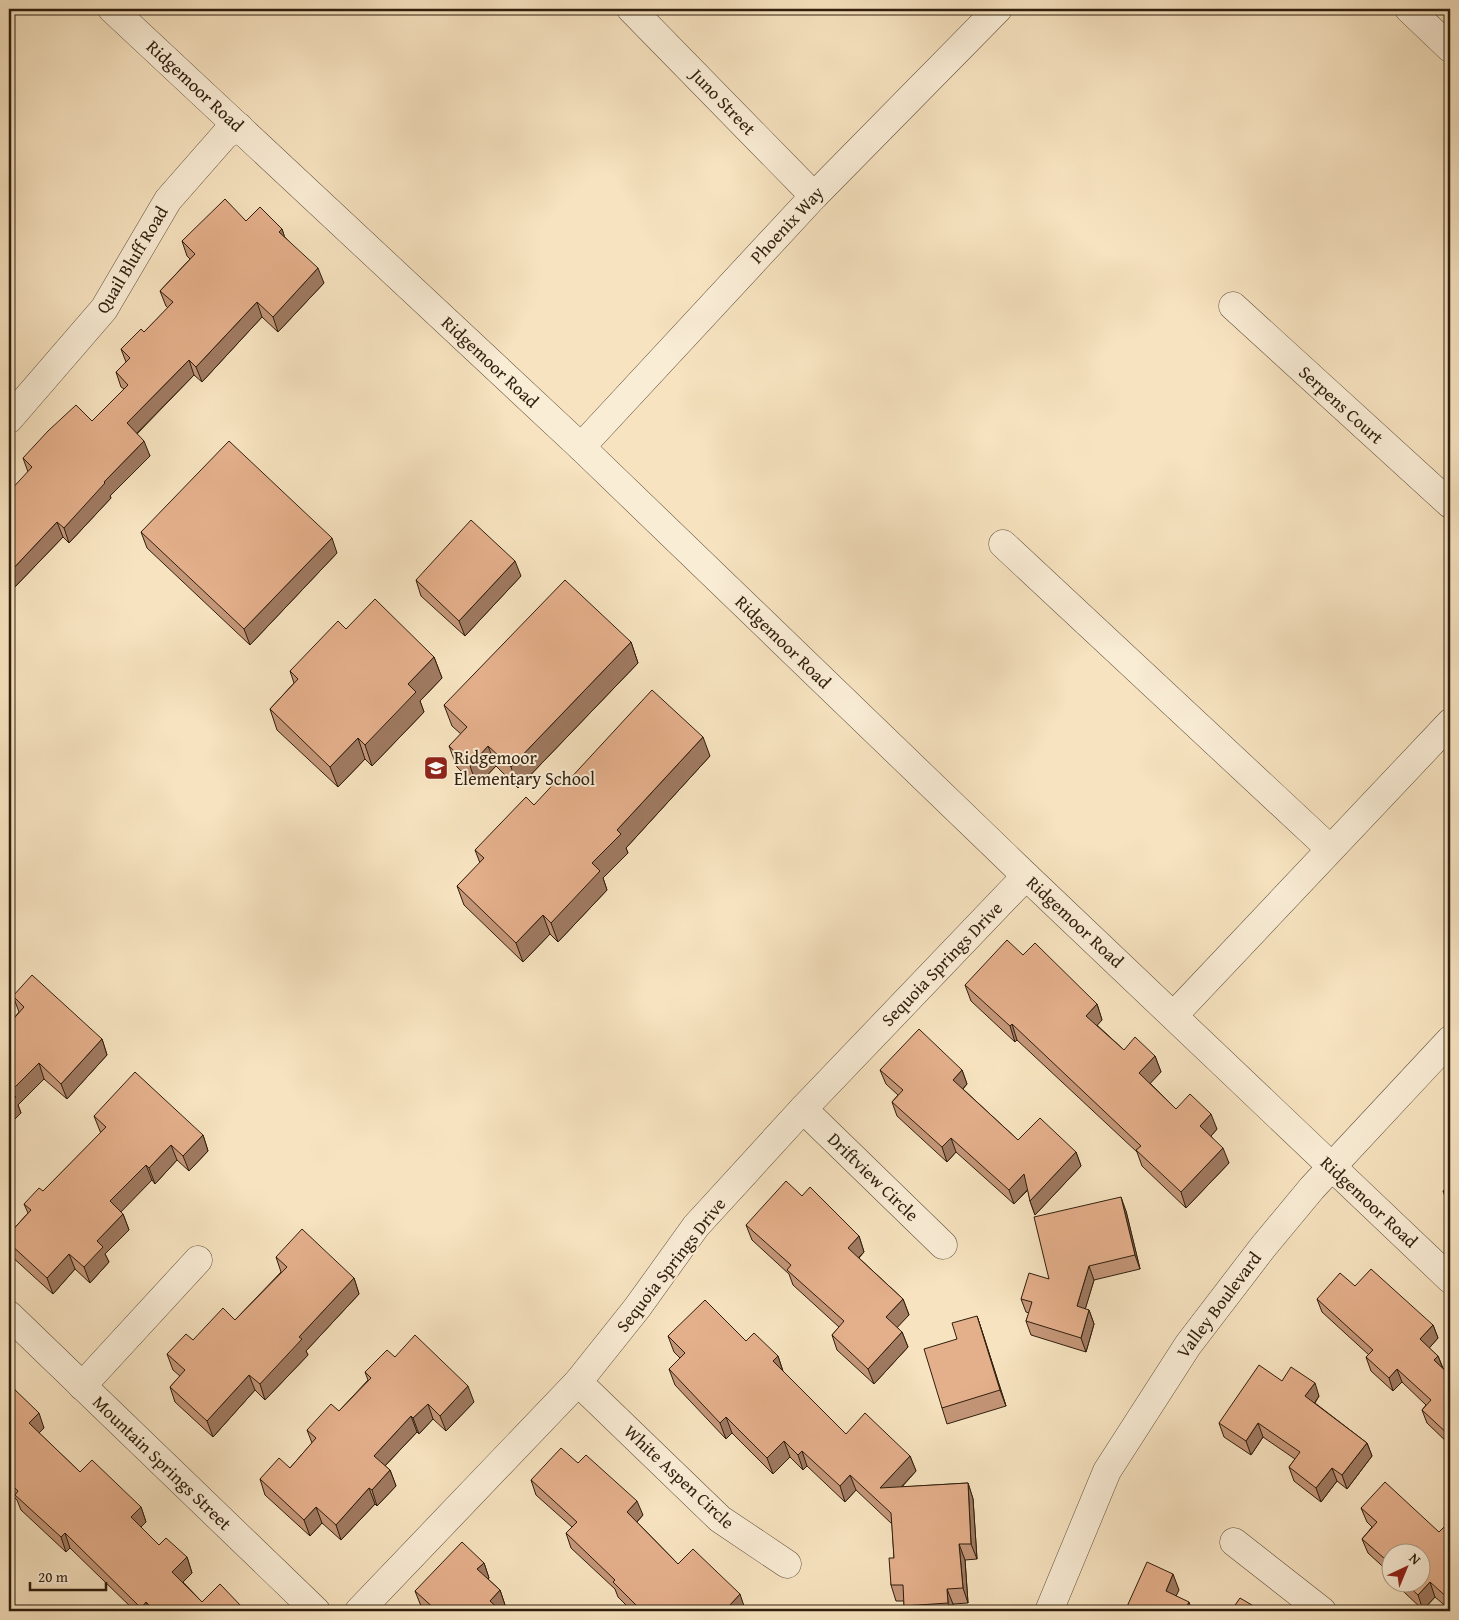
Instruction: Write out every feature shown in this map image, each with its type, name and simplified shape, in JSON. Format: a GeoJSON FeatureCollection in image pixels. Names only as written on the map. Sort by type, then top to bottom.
{"type":"FeatureCollection","features":[{"type":"Feature","properties":{"kind":"street","name":"Ridgemoor Road"},"geometry":{"type":"LineString","coordinates":[[112,9],[581,447],[1026,876],[1174,1014],[1450,1279]]}},
{"type":"Feature","properties":{"kind":"street","name":"Juno Street"},"geometry":{"type":"LineString","coordinates":[[631,9],[814,196]]}},
{"type":"Feature","properties":{"kind":"street","name":"Phoenix Way"},"geometry":{"type":"LineString","coordinates":[[581,447],[814,196],[998,9]]}},
{"type":"Feature","properties":{"kind":"street"},"geometry":{"type":"LineString","coordinates":[[1409,9],[1450,48]]}},
{"type":"Feature","properties":{"kind":"street","name":"Quail Bluff Road"},"geometry":{"type":"LineString","coordinates":[[15,401],[104,309],[168,200],[225,135],[239,127]]}},
{"type":"Feature","properties":{"kind":"street","name":"Serpens Court"},"geometry":{"type":"LineString","coordinates":[[1233,306],[1450,504]]}},
{"type":"Feature","properties":{"kind":"street"},"geometry":{"type":"LineString","coordinates":[[1003,544],[1330,848]]}},
{"type":"Feature","properties":{"kind":"street"},"geometry":{"type":"LineString","coordinates":[[1174,1014],[1448,725]]}},
{"type":"Feature","properties":{"kind":"street","name":"Sequoia Springs Drive"},"geometry":{"type":"LineString","coordinates":[[359,1611],[578,1382],[637,1308],[696,1226],[803,1109],[1026,876]]}},
{"type":"Feature","properties":{"kind":"street","name":"Valley Boulevard"},"geometry":{"type":"LineString","coordinates":[[1049,1611],[1107,1471],[1188,1345],[1262,1247],[1332,1167],[1450,1040]]}},
{"type":"Feature","properties":{"kind":"street","name":"Driftview Circle"},"geometry":{"type":"LineString","coordinates":[[803,1109],[943,1245]]}},
{"type":"Feature","properties":{"kind":"street"},"geometry":{"type":"LineString","coordinates":[[82,1386],[198,1260]]}},
{"type":"Feature","properties":{"kind":"street","name":"Mountain Springs Street"},"geometry":{"type":"LineString","coordinates":[[9,1315],[316,1611]]}},
{"type":"Feature","properties":{"kind":"street","name":"White Aspen Circle"},"geometry":{"type":"LineString","coordinates":[[578,1382],[720,1518],[787,1564]]}},
{"type":"Feature","properties":{"kind":"street"},"geometry":{"type":"LineString","coordinates":[[1234,1542],[1322,1611]]}},
{"type":"Feature","properties":{"kind":"building"},"geometry":{"type":"Polygon","coordinates":[[[225,199],[246,221],[260,207],[282,229],[279,232],[318,268],[273,317],[257,302],[196,367],[189,360],[127,423],[144,441],[104,482],[64,528],[57,522],[9,573],[9,492],[32,467],[23,458],[76,405],[92,421],[128,385],[116,372],[130,358],[121,349],[141,329],[144,332],[173,302],[160,291],[195,254],[182,241],[225,199]]]}},
{"type":"Feature","properties":{"kind":"building"},"geometry":{"type":"Polygon","coordinates":[[[229,441],[332,538],[244,629],[141,532],[229,441]]]}},
{"type":"Feature","properties":{"kind":"building"},"geometry":{"type":"Polygon","coordinates":[[[471,520],[515,561],[459,621],[416,580],[471,520]]]}},
{"type":"Feature","properties":{"kind":"building"},"geometry":{"type":"Polygon","coordinates":[[[565,580],[631,642],[511,767],[488,746],[470,766],[449,746],[467,727],[444,705],[565,580]]]}},
{"type":"Feature","properties":{"kind":"building"},"geometry":{"type":"Polygon","coordinates":[[[375,599],[434,657],[408,684],[416,692],[365,745],[358,738],[330,767],[270,709],[298,679],[290,671],[338,621],[346,629],[375,599]]]}},
{"type":"Feature","properties":{"kind":"building"},"geometry":{"type":"Polygon","coordinates":[[[652,690],[703,737],[617,830],[621,834],[592,863],[600,871],[551,923],[543,915],[516,943],[457,886],[484,858],[475,850],[526,797],[534,805],[561,776],[567,782],[652,690]]]}},
{"type":"Feature","properties":{"kind":"building"},"geometry":{"type":"Polygon","coordinates":[[[1007,940],[1023,955],[1035,943],[1097,1004],[1086,1016],[1124,1050],[1135,1037],[1155,1056],[1139,1073],[1176,1109],[1190,1094],[1211,1114],[1200,1126],[1223,1148],[1181,1192],[1136,1150],[1141,1146],[1012,1024],[1010,1026],[965,985],[1007,940]]]}},
{"type":"Feature","properties":{"kind":"building"},"geometry":{"type":"Polygon","coordinates":[[[32,975],[102,1039],[61,1084],[39,1063],[10,1092],[16,1097],[9,1104],[9,1024],[24,1007],[13,996],[32,975]]]}},
{"type":"Feature","properties":{"kind":"building"},"geometry":{"type":"Polygon","coordinates":[[[919,1029],[962,1070],[953,1080],[1018,1140],[1040,1118],[1076,1152],[1030,1201],[1024,1174],[1009,1190],[951,1138],[942,1147],[892,1102],[903,1090],[880,1070],[919,1029]]]}},
{"type":"Feature","properties":{"kind":"building"},"geometry":{"type":"Polygon","coordinates":[[[135,1072],[203,1135],[183,1156],[171,1145],[149,1168],[146,1165],[110,1201],[123,1214],[97,1241],[103,1247],[84,1267],[69,1254],[47,1278],[9,1243],[9,1234],[31,1210],[24,1204],[39,1188],[43,1191],[106,1127],[94,1116],[135,1072]]]}},
{"type":"Feature","properties":{"kind":"building"},"geometry":{"type":"Polygon","coordinates":[[[786,1181],[802,1196],[810,1187],[859,1236],[848,1248],[903,1299],[886,1317],[902,1332],[868,1369],[832,1335],[844,1321],[787,1270],[791,1265],[746,1225],[786,1181]]]}},
{"type":"Feature","properties":{"kind":"building"},"geometry":{"type":"Polygon","coordinates":[[[1450,1184],[1450,1198],[1443,1191],[1450,1184]]]}},
{"type":"Feature","properties":{"kind":"building"},"geometry":{"type":"Polygon","coordinates":[[[1121,1197],[1135,1255],[1089,1266],[1077,1306],[1089,1310],[1081,1338],[1026,1321],[1032,1302],[1021,1299],[1029,1273],[1049,1279],[1034,1217],[1121,1197]]]}},
{"type":"Feature","properties":{"kind":"building"},"geometry":{"type":"Polygon","coordinates":[[[302,1229],[354,1278],[299,1337],[302,1339],[260,1384],[249,1375],[207,1421],[170,1387],[185,1370],[167,1354],[186,1334],[193,1340],[223,1308],[235,1320],[287,1267],[276,1257],[302,1229]]]}},
{"type":"Feature","properties":{"kind":"building"},"geometry":{"type":"Polygon","coordinates":[[[1371,1269],[1433,1325],[1420,1339],[1438,1356],[1434,1360],[1450,1375],[1450,1436],[1422,1410],[1431,1400],[1397,1369],[1389,1378],[1366,1357],[1373,1350],[1317,1299],[1340,1273],[1355,1286],[1371,1269]]]}},
{"type":"Feature","properties":{"kind":"building"},"geometry":{"type":"Polygon","coordinates":[[[705,1300],[746,1341],[754,1333],[778,1356],[773,1361],[846,1434],[865,1413],[910,1456],[880,1488],[968,1483],[971,1544],[959,1544],[963,1588],[947,1589],[948,1603],[904,1606],[903,1585],[891,1585],[889,1558],[894,1558],[891,1513],[850,1475],[840,1486],[802,1451],[798,1455],[784,1441],[767,1458],[726,1417],[720,1423],[669,1369],[685,1353],[668,1336],[705,1300]]]}},
{"type":"Feature","properties":{"kind":"building"},"geometry":{"type":"Polygon","coordinates":[[[977,1316],[1000,1390],[942,1408],[924,1349],[957,1339],[952,1323],[977,1316]]]}},
{"type":"Feature","properties":{"kind":"building"},"geometry":{"type":"Polygon","coordinates":[[[415,1335],[468,1386],[440,1416],[428,1404],[413,1418],[411,1416],[374,1456],[390,1470],[372,1490],[369,1488],[336,1525],[316,1507],[304,1520],[260,1479],[279,1458],[290,1468],[316,1438],[307,1430],[331,1404],[339,1411],[371,1378],[365,1372],[387,1350],[395,1357],[415,1335]]]}},
{"type":"Feature","properties":{"kind":"building"},"geometry":{"type":"Polygon","coordinates":[[[1259,1365],[1282,1381],[1291,1367],[1315,1383],[1305,1396],[1367,1443],[1342,1475],[1332,1468],[1316,1488],[1289,1467],[1300,1452],[1258,1423],[1246,1441],[1219,1423],[1259,1365]]]}},
{"type":"Feature","properties":{"kind":"building"},"geometry":{"type":"Polygon","coordinates":[[[9,1380],[13,1384],[11,1386],[39,1413],[29,1423],[80,1472],[92,1460],[141,1507],[131,1517],[159,1545],[166,1538],[187,1557],[172,1572],[202,1602],[220,1584],[242,1607],[237,1611],[155,1611],[146,1602],[141,1608],[65,1533],[61,1537],[15,1495],[18,1491],[9,1482],[9,1380]]]}},
{"type":"Feature","properties":{"kind":"building"},"geometry":{"type":"Polygon","coordinates":[[[561,1448],[578,1463],[586,1455],[637,1501],[627,1512],[678,1564],[693,1549],[740,1594],[729,1606],[735,1611],[642,1611],[613,1582],[615,1580],[566,1533],[577,1522],[531,1480],[561,1448]]]}},
{"type":"Feature","properties":{"kind":"building"},"geometry":{"type":"Polygon","coordinates":[[[1385,1482],[1439,1532],[1446,1525],[1450,1530],[1450,1600],[1432,1584],[1432,1542],[1382,1542],[1382,1556],[1362,1539],[1377,1522],[1361,1508],[1385,1482]]]}},
{"type":"Feature","properties":{"kind":"building"},"geometry":{"type":"Polygon","coordinates":[[[462,1542],[484,1563],[477,1569],[500,1590],[490,1601],[501,1611],[437,1611],[415,1591],[462,1542]]]}},
{"type":"Feature","properties":{"kind":"building"},"geometry":{"type":"Polygon","coordinates":[[[1147,1562],[1173,1574],[1166,1591],[1189,1602],[1184,1611],[1125,1611],[1147,1562]]]}},
{"type":"Feature","properties":{"kind":"building"},"geometry":{"type":"Polygon","coordinates":[[[1240,1598],[1262,1611],[1231,1611],[1240,1598]]]}},
{"type":"Feature","properties":{"kind":"place","name":"Ridgemoor Elementary School"},"geometry":{"type":"Point","coordinates":[436,768]}}]}
